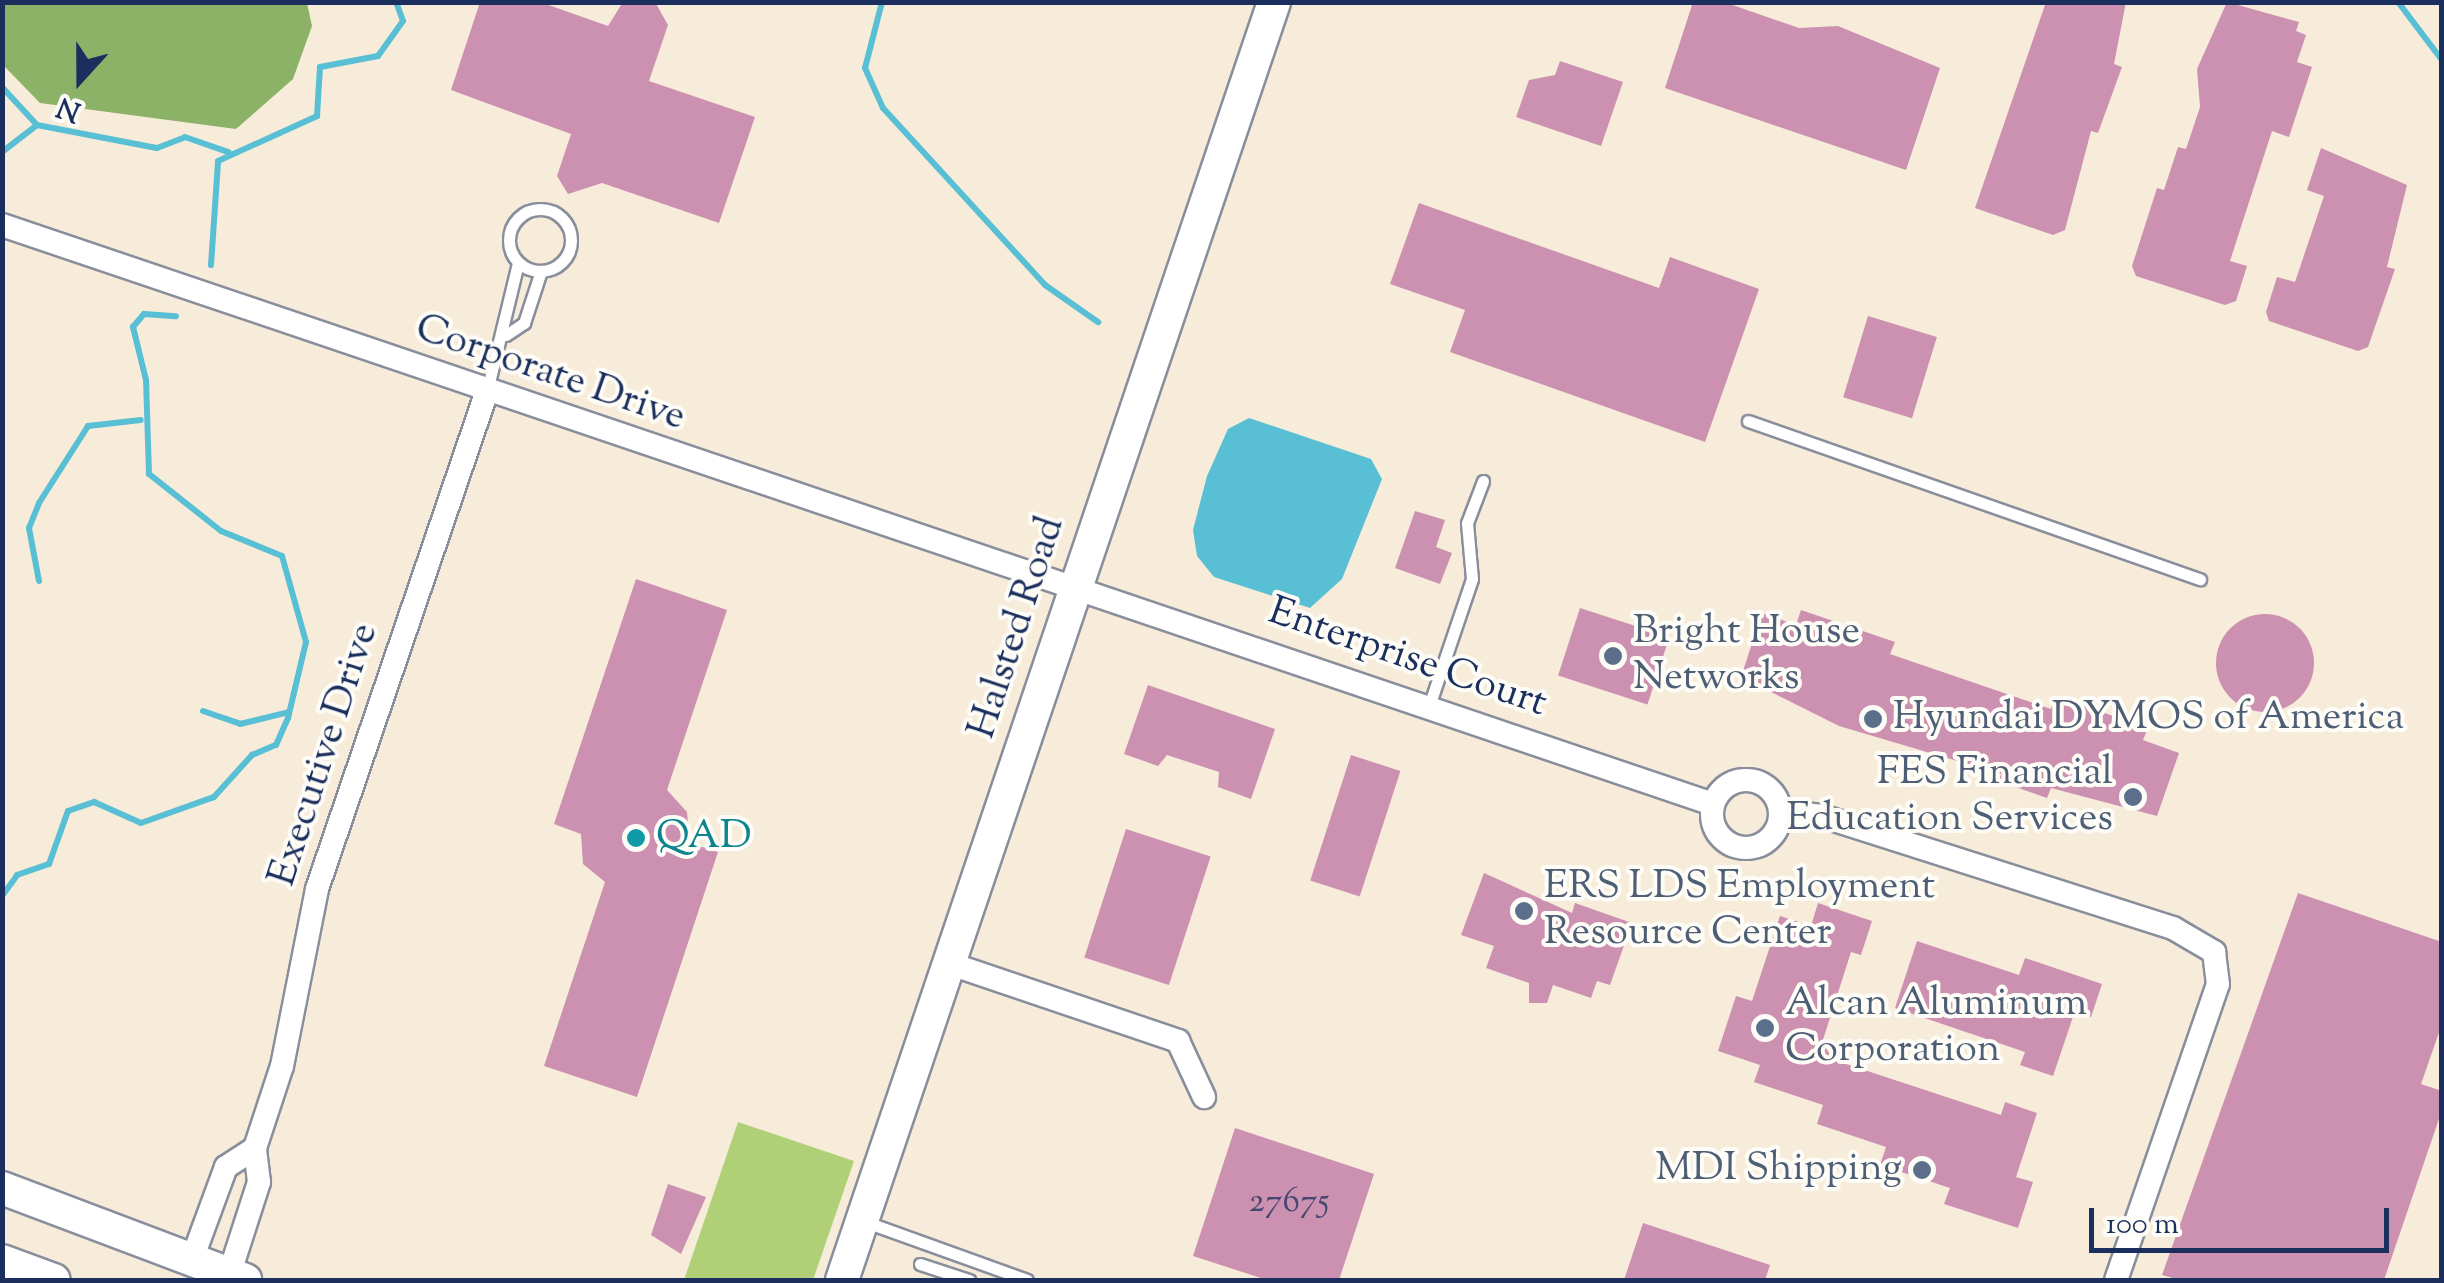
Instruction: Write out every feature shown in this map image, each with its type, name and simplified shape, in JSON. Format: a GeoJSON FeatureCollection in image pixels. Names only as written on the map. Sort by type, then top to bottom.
{"type":"FeatureCollection","features":[{"type":"Feature","properties":{"kind":"street","name":"Halsted Road"},"geometry":{"type":"LineString","coordinates":[[842,1280],[1274,2]]}},
{"type":"Feature","properties":{"kind":"street","name":"Corporate Drive"},"geometry":{"type":"LineString","coordinates":[[2,224],[487,391],[1076,586]]}},
{"type":"Feature","properties":{"kind":"street","name":"Executive Drive"},"geometry":{"type":"LineString","coordinates":[[236,1278],[260,1182],[255,1148],[282,1066],[317,889],[487,391]]}},
{"type":"Feature","properties":{"kind":"street","name":"Enterprise Court"},"geometry":{"type":"LineString","coordinates":[[1076,586],[1712,804]]}},
{"type":"Feature","properties":{"kind":"street"},"geometry":{"type":"LineString","coordinates":[[1742,780],[1768,788],[1780,811],[1772,836],[1736,847],[1715,830],[1712,804],[1742,780]]}},
{"type":"Feature","properties":{"kind":"street"},"geometry":{"type":"LineString","coordinates":[[1780,811],[1822,816],[2156,922],[2214,952],[2218,984],[2116,1280]]}},
{"type":"Feature","properties":{"kind":"street"},"geometry":{"type":"LineString","coordinates":[[951,964],[1178,1041],[1204,1098]]}},
{"type":"Feature","properties":{"kind":"street","name":"Executive Drive"},"geometry":{"type":"LineString","coordinates":[[191,1262],[226,1168],[255,1148]]}},
{"type":"Feature","properties":{"kind":"street"},"geometry":{"type":"LineString","coordinates":[[2,1188],[236,1278]]}},
{"type":"Feature","properties":{"kind":"street"},"geometry":{"type":"LineString","coordinates":[[2,1262],[54,1280]]}},
{"type":"Feature","properties":{"kind":"lane"},"geometry":{"type":"LineString","coordinates":[[506,335],[524,323],[541,271],[569,251],[568,227],[550,210],[517,218],[508,241],[518,262],[541,271]]}},
{"type":"Feature","properties":{"kind":"lane"},"geometry":{"type":"LineString","coordinates":[[487,391],[506,335],[500,313],[518,262]]}},
{"type":"Feature","properties":{"kind":"lane"},"geometry":{"type":"LineString","coordinates":[[1748,421],[2200,578]]}},
{"type":"Feature","properties":{"kind":"lane"},"geometry":{"type":"LineString","coordinates":[[1429,706],[1472,578],[1467,522],[1483,481]]}},
{"type":"Feature","properties":{"kind":"lane"},"geometry":{"type":"LineString","coordinates":[[862,1220],[1027,1280]]}},
{"type":"Feature","properties":{"kind":"lane"},"geometry":{"type":"LineString","coordinates":[[914,1280],[927,1245]]}},
{"type":"Feature","properties":{"kind":"lane"},"geometry":{"type":"LineString","coordinates":[[920,1264],[969,1280]]}},
{"type":"Feature","properties":{"kind":"green space"},"geometry":{"type":"Polygon","coordinates":[[[2,3],[307,3],[312,26],[293,79],[236,129],[40,103],[3,65],[2,3]]]}},
{"type":"Feature","properties":{"kind":"green space"},"geometry":{"type":"Polygon","coordinates":[[[738,1122],[854,1161],[813,1280],[684,1280],[738,1122]]]}},
{"type":"Feature","properties":{"kind":"water"},"geometry":{"type":"Polygon","coordinates":[[[1249,418],[1371,459],[1382,479],[1342,579],[1310,608],[1214,577],[1197,556],[1193,530],[1207,476],[1228,429],[1249,418]]]}},
{"type":"Feature","properties":{"kind":"building"},"geometry":{"type":"Polygon","coordinates":[[[480,2],[540,2],[608,26],[623,2],[655,2],[668,25],[649,81],[755,117],[719,223],[602,183],[568,194],[557,176],[571,134],[451,90],[480,2]]]}},
{"type":"Feature","properties":{"kind":"building"},"geometry":{"type":"Polygon","coordinates":[[[1693,2],[1724,2],[1799,28],[1838,26],[1940,68],[1906,170],[1665,88],[1693,2]]]}},
{"type":"Feature","properties":{"kind":"building"},"geometry":{"type":"Polygon","coordinates":[[[2046,2],[2126,2],[2114,64],[2122,67],[2098,133],[2091,131],[2065,230],[2053,235],[1975,208],[2046,2]]]}},
{"type":"Feature","properties":{"kind":"building"},"geometry":{"type":"Polygon","coordinates":[[[2227,2],[2299,22],[2296,31],[2306,35],[2297,62],[2312,67],[2289,137],[2272,131],[2230,261],[2247,266],[2236,301],[2225,305],[2136,276],[2132,266],[2157,188],[2164,190],[2178,147],[2186,149],[2200,107],[2197,69],[2227,2]]]}},
{"type":"Feature","properties":{"kind":"building"},"geometry":{"type":"Polygon","coordinates":[[[1560,61],[1623,82],[1601,146],[1516,117],[1529,80],[1555,75],[1560,61]]]}},
{"type":"Feature","properties":{"kind":"building"},"geometry":{"type":"Polygon","coordinates":[[[2321,148],[2407,185],[2387,267],[2395,269],[2368,347],[2358,351],[2269,321],[2266,312],[2277,277],[2295,282],[2324,196],[2307,190],[2321,148]]]}},
{"type":"Feature","properties":{"kind":"building"},"geometry":{"type":"Polygon","coordinates":[[[1419,203],[1659,288],[1670,257],[1759,289],[1705,442],[1450,352],[1465,310],[1390,284],[1419,203]]]}},
{"type":"Feature","properties":{"kind":"building"},"geometry":{"type":"Polygon","coordinates":[[[1868,316],[1937,337],[1912,418],[1843,397],[1868,316]]]}},
{"type":"Feature","properties":{"kind":"building"},"geometry":{"type":"Polygon","coordinates":[[[1415,511],[1445,520],[1436,547],[1452,553],[1440,584],[1395,568],[1415,511]]]}},
{"type":"Feature","properties":{"kind":"building","name":"QAD"},"geometry":{"type":"Polygon","coordinates":[[[636,579],[727,610],[667,790],[687,812],[690,843],[718,852],[637,1097],[544,1066],[605,882],[583,864],[581,834],[554,824],[636,579]]]}},
{"type":"Feature","properties":{"kind":"building","name":"Bright House Networks"},"geometry":{"type":"Polygon","coordinates":[[[1580,608],[1669,637],[1647,705],[1558,676],[1580,608]]]}},
{"type":"Feature","properties":{"kind":"building"},"geometry":{"type":"Polygon","coordinates":[[[1801,610],[1895,642],[1890,654],[2051,709],[2055,696],[2148,728],[2143,740],[2179,753],[2157,816],[2051,788],[2047,798],[1999,781],[2001,774],[1839,726],[1741,677],[1762,613],[1796,625],[1801,610]]]}},
{"type":"Feature","properties":{"kind":"building"},"geometry":{"type":"Polygon","coordinates":[[[2265,614],[2284,618],[2300,628],[2310,644],[2314,663],[2310,682],[2300,698],[2284,708],[2265,712],[2246,708],[2230,698],[2220,682],[2216,663],[2220,644],[2230,628],[2246,618],[2265,614]]]}},
{"type":"Feature","properties":{"kind":"building"},"geometry":{"type":"Polygon","coordinates":[[[1148,685],[1275,729],[1251,799],[1218,787],[1219,772],[1167,755],[1158,766],[1124,754],[1148,685]]]}},
{"type":"Feature","properties":{"kind":"building"},"geometry":{"type":"Polygon","coordinates":[[[1351,755],[1400,771],[1360,897],[1310,881],[1351,755]]]}},
{"type":"Feature","properties":{"kind":"building"},"geometry":{"type":"Polygon","coordinates":[[[1126,829],[1211,857],[1169,985],[1084,957],[1126,829]]]}},
{"type":"Feature","properties":{"kind":"building"},"geometry":{"type":"Polygon","coordinates":[[[1484,873],[1572,913],[1575,903],[1632,923],[1610,985],[1597,981],[1591,998],[1553,985],[1547,1003],[1529,1003],[1529,983],[1486,968],[1494,946],[1461,935],[1484,873]]]}},
{"type":"Feature","properties":{"kind":"building"},"geometry":{"type":"Polygon","coordinates":[[[2298,893],[2442,942],[2442,1024],[2421,1084],[2442,1091],[2442,1110],[2384,1280],[2180,1280],[2162,1275],[2298,893]]]}},
{"type":"Feature","properties":{"kind":"building"},"geometry":{"type":"Polygon","coordinates":[[[1818,903],[1872,921],[1861,955],[1851,952],[1822,1043],[1834,1060],[2001,1115],[2005,1102],[2037,1113],[2016,1177],[2033,1182],[2018,1228],[1944,1204],[1950,1188],[1880,1165],[1886,1147],[1817,1124],[1823,1105],[1754,1082],[1760,1065],[1718,1051],[1736,996],[1752,1001],[1780,916],[1811,926],[1818,903]]]}},
{"type":"Feature","properties":{"kind":"building"},"geometry":{"type":"Polygon","coordinates":[[[1917,941],[2019,975],[2025,958],[2102,984],[2091,1017],[2075,1011],[2053,1076],[2020,1065],[2025,1052],[1895,1008],[1917,941]]]}},
{"type":"Feature","properties":{"kind":"building"},"geometry":{"type":"Polygon","coordinates":[[[1235,1128],[1374,1174],[1339,1280],[1267,1280],[1193,1256],[1235,1128]]]}},
{"type":"Feature","properties":{"kind":"building"},"geometry":{"type":"Polygon","coordinates":[[[668,1184],[706,1197],[681,1254],[651,1235],[668,1184]]]}},
{"type":"Feature","properties":{"kind":"building"},"geometry":{"type":"Polygon","coordinates":[[[1643,1223],[1770,1265],[1765,1280],[1624,1280],[1643,1223]]]}},
{"type":"Feature","properties":{"kind":"waterway"},"geometry":{"type":"LineString","coordinates":[[211,265],[218,161],[317,116],[320,67],[378,56],[403,21],[396,2]]}},
{"type":"Feature","properties":{"kind":"waterway"},"geometry":{"type":"LineString","coordinates":[[882,2],[865,68],[883,108],[1045,285],[1098,322]]}},
{"type":"Feature","properties":{"kind":"waterway"},"geometry":{"type":"LineString","coordinates":[[2398,2],[2442,60]]}},
{"type":"Feature","properties":{"kind":"waterway"},"geometry":{"type":"LineString","coordinates":[[2,87],[37,125]]}},
{"type":"Feature","properties":{"kind":"waterway"},"geometry":{"type":"LineString","coordinates":[[2,152],[37,125],[157,148],[185,137],[228,152]]}},
{"type":"Feature","properties":{"kind":"waterway"},"geometry":{"type":"LineString","coordinates":[[2,896],[17,875],[49,864],[68,811],[94,802],[141,823],[214,797],[252,755],[276,745],[288,718],[306,642],[282,556],[221,531],[149,474],[146,380],[133,327],[144,314],[176,316]]}},
{"type":"Feature","properties":{"kind":"waterway"},"geometry":{"type":"LineString","coordinates":[[39,581],[29,528],[39,503],[88,426],[141,420]]}},
{"type":"Feature","properties":{"kind":"waterway"},"geometry":{"type":"LineString","coordinates":[[203,711],[240,724],[289,712]]}},
{"type":"Feature","properties":{"kind":"place","name":"Bright House Networks"},"geometry":{"type":"Point","coordinates":[1613,656]}},
{"type":"Feature","properties":{"kind":"place","name":"Hyundai DYMOS of America"},"geometry":{"type":"Point","coordinates":[1873,719]}},
{"type":"Feature","properties":{"kind":"place","name":"FES Financial Education Services"},"geometry":{"type":"Point","coordinates":[2133,797]}},
{"type":"Feature","properties":{"kind":"place","name":"QAD"},"geometry":{"type":"Point","coordinates":[636,838]}},
{"type":"Feature","properties":{"kind":"place","name":"ERS LDS Employment Resource Center"},"geometry":{"type":"Point","coordinates":[1524,911]}},
{"type":"Feature","properties":{"kind":"place","name":"Alcan Aluminum Corporation"},"geometry":{"type":"Point","coordinates":[1765,1028]}},
{"type":"Feature","properties":{"kind":"place","name":"MDI Shipping"},"geometry":{"type":"Point","coordinates":[1922,1170]}}]}
